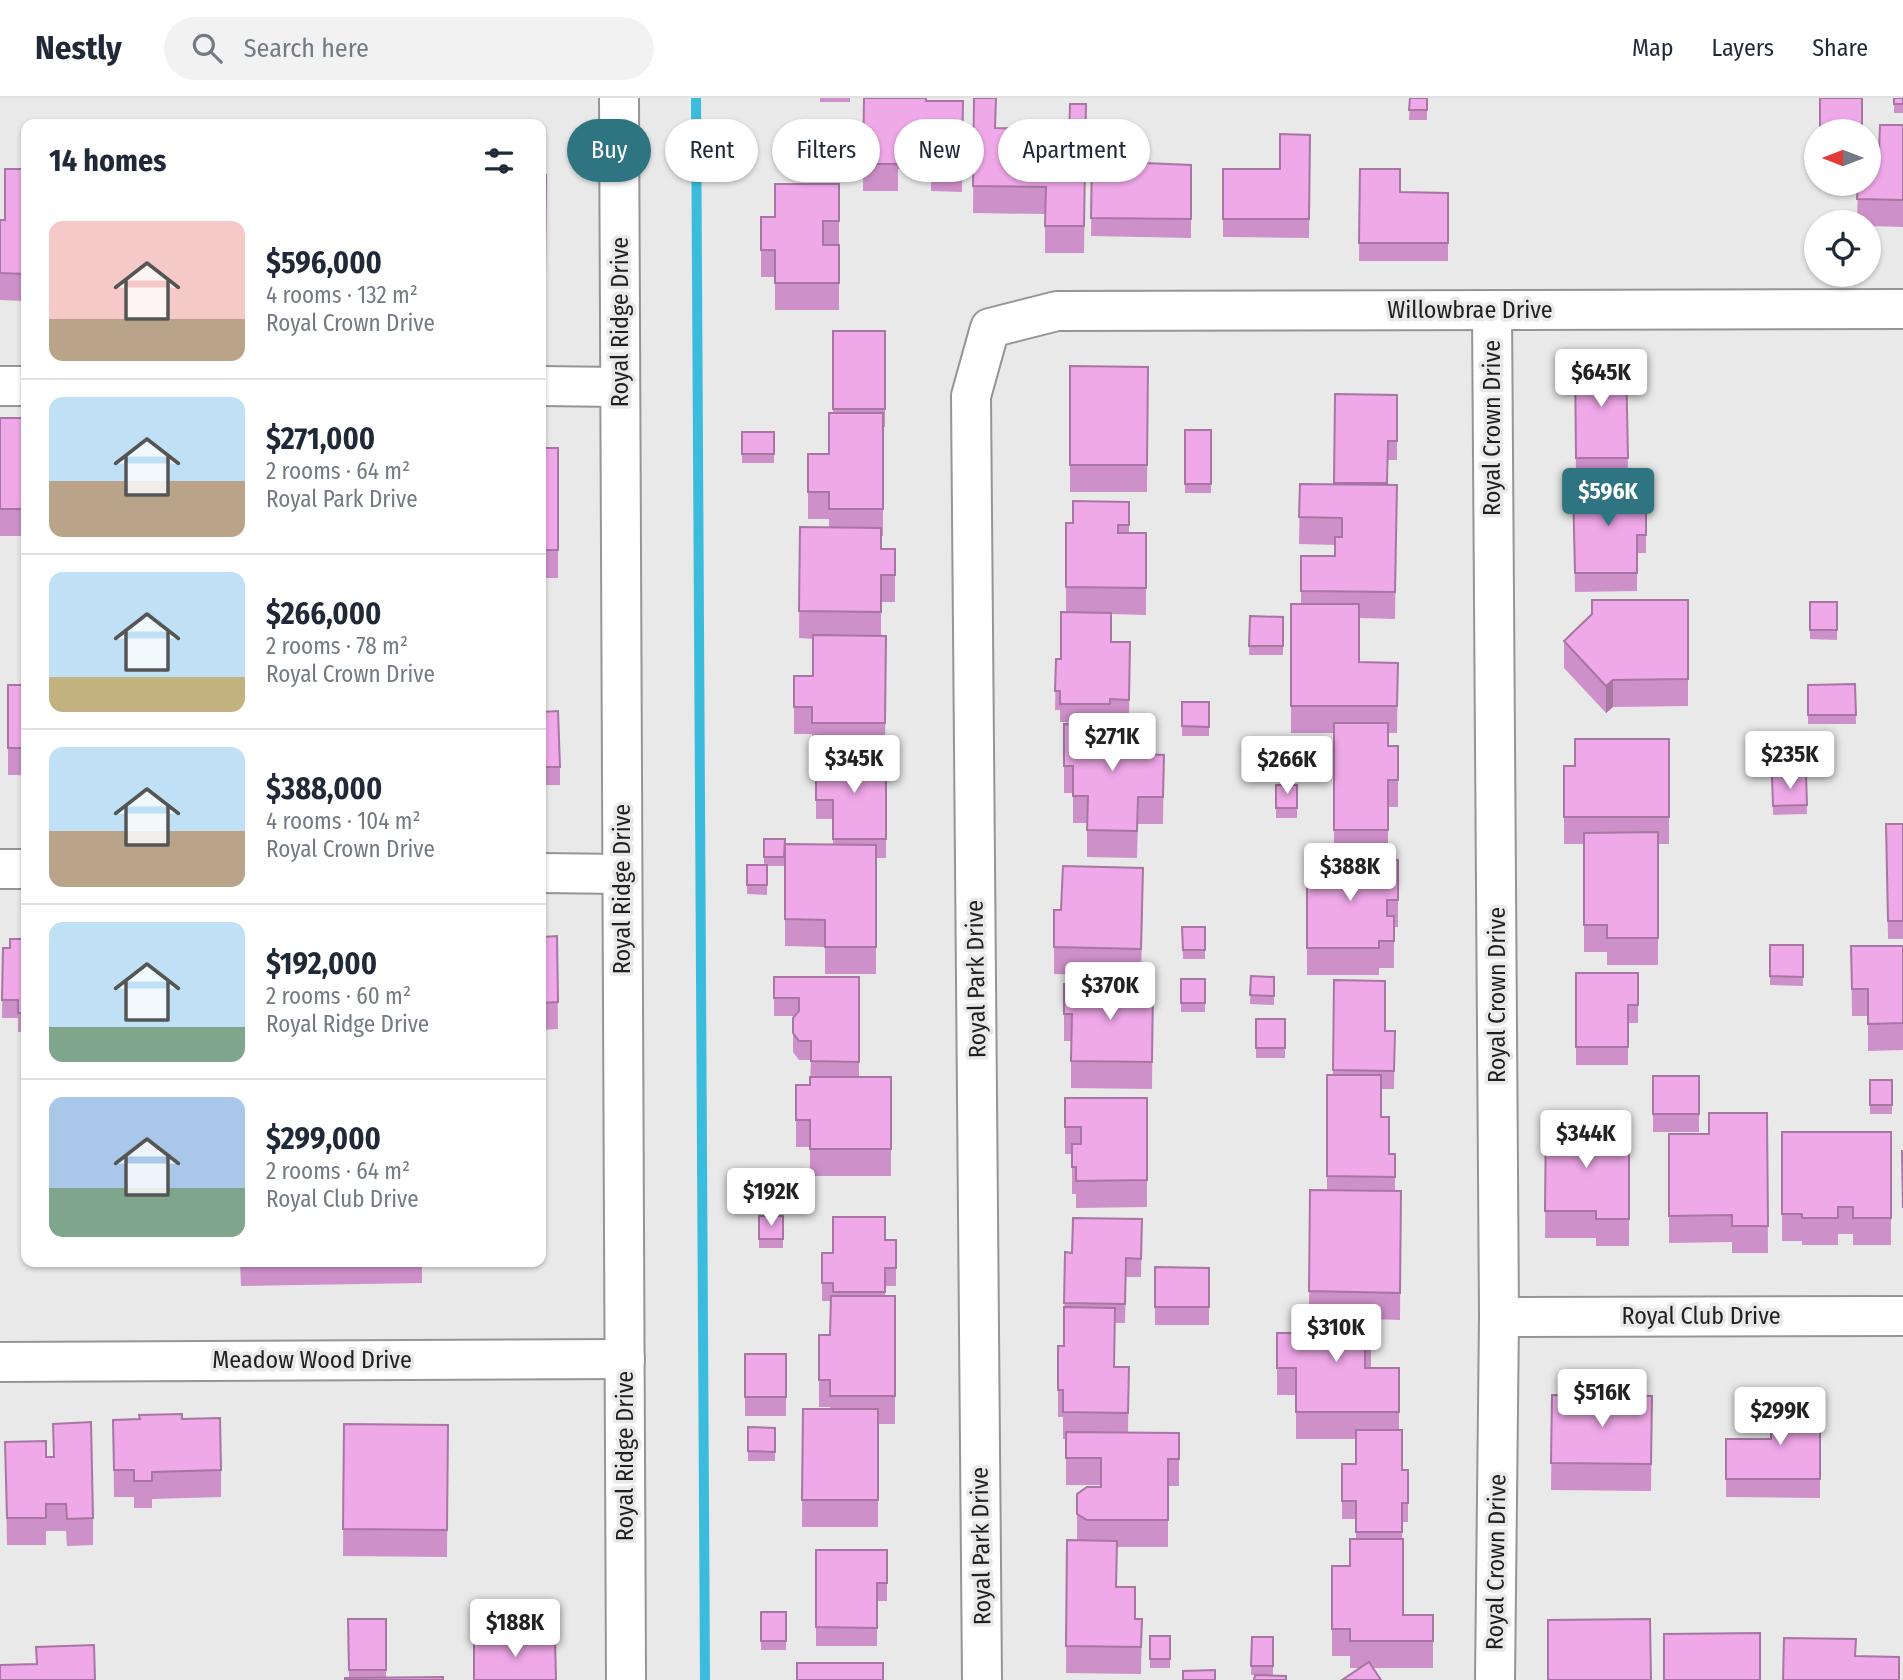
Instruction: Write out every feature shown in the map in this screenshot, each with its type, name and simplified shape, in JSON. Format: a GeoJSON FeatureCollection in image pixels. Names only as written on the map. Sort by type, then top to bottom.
{"type":"FeatureCollection","features":[{"type":"Feature","properties":{"kind":"street","name":"Royal Ridge Drive"},"geometry":{"type":"LineString","coordinates":[[619,98],[626,1680]]}},
{"type":"Feature","properties":{"kind":"street","name":"Willowbrae Drive"},"geometry":{"type":"LineString","coordinates":[[1037,316],[1057,311],[1492,310],[1900,316]]}},
{"type":"Feature","properties":{"kind":"street","name":"Royal Crown Drive"},"geometry":{"type":"LineString","coordinates":[[1492,310],[1499,1317],[1495,1680]]}},
{"type":"Feature","properties":{"kind":"street","name":"Royal Park Drive"},"geometry":{"type":"LineString","coordinates":[[982,1680],[971,396],[990,328],[1037,316]]}},
{"type":"Feature","properties":{"kind":"street"},"geometry":{"type":"LineString","coordinates":[[0,386],[21,386]]}},
{"type":"Feature","properties":{"kind":"street"},"geometry":{"type":"LineString","coordinates":[[546,386],[620,387]]}},
{"type":"Feature","properties":{"kind":"street"},"geometry":{"type":"LineString","coordinates":[[0,869],[21,869]]}},
{"type":"Feature","properties":{"kind":"street"},"geometry":{"type":"LineString","coordinates":[[546,873],[622,874]]}},
{"type":"Feature","properties":{"kind":"street","name":"Royal Club Drive"},"geometry":{"type":"LineString","coordinates":[[1499,1317],[1903,1315]]}},
{"type":"Feature","properties":{"kind":"street","name":"Meadow Wood Drive"},"geometry":{"type":"LineString","coordinates":[[0,1362],[625,1359]]}},
{"type":"Feature","properties":{"kind":"building"},"geometry":{"type":"Polygon","coordinates":[[[864,98],[963,101],[963,119],[894,119],[894,164],[880,164],[880,119],[864,119],[864,98]]]}},
{"type":"Feature","properties":{"kind":"building"},"geometry":{"type":"Polygon","coordinates":[[[974,98],[996,98],[998,182],[1085,182],[1084,226],[1045,226],[1046,187],[973,186],[973,182],[984,182],[984,119],[974,119],[974,98]]]}},
{"type":"Feature","properties":{"kind":"building"},"geometry":{"type":"Polygon","coordinates":[[[1410,98],[1427,98],[1427,110],[1409,110],[1410,98]]]}},
{"type":"Feature","properties":{"kind":"building"},"geometry":{"type":"Polygon","coordinates":[[[1820,98],[1862,98],[1862,119],[1820,119],[1820,98]]]}},
{"type":"Feature","properties":{"kind":"building"},"geometry":{"type":"Polygon","coordinates":[[[1894,98],[1903,98],[1903,104],[1894,104],[1894,98]]]}},
{"type":"Feature","properties":{"kind":"building"},"geometry":{"type":"Polygon","coordinates":[[[1070,104],[1086,104],[1086,119],[1070,119],[1070,104]]]}},
{"type":"Feature","properties":{"kind":"building"},"geometry":{"type":"Polygon","coordinates":[[[1881,125],[1903,125],[1903,200],[1857,199],[1857,196],[1881,196],[1881,125]]]}},
{"type":"Feature","properties":{"kind":"building"},"geometry":{"type":"Polygon","coordinates":[[[1280,134],[1310,135],[1309,219],[1223,219],[1223,169],[1280,169],[1280,134]]]}},
{"type":"Feature","properties":{"kind":"building"},"geometry":{"type":"Polygon","coordinates":[[[1150,163],[1191,165],[1191,219],[1091,218],[1092,182],[1150,182],[1150,163]]]}},
{"type":"Feature","properties":{"kind":"building"},"geometry":{"type":"Polygon","coordinates":[[[5,169],[21,169],[21,274],[0,273],[0,220],[5,220],[5,169]]]}},
{"type":"Feature","properties":{"kind":"building"},"geometry":{"type":"Polygon","coordinates":[[[1360,169],[1400,169],[1400,192],[1448,193],[1448,243],[1359,243],[1360,169]]]}},
{"type":"Feature","properties":{"kind":"building"},"geometry":{"type":"Polygon","coordinates":[[[775,184],[839,184],[839,221],[823,221],[823,245],[839,245],[839,283],[775,283],[775,250],[761,250],[761,217],[775,217],[775,184]]]}},
{"type":"Feature","properties":{"kind":"building"},"geometry":{"type":"Polygon","coordinates":[[[833,331],[885,331],[885,409],[833,409],[833,331]]]}},
{"type":"Feature","properties":{"kind":"building"},"geometry":{"type":"Polygon","coordinates":[[[1575,359],[1626,359],[1628,458],[1576,458],[1575,359]]]}},
{"type":"Feature","properties":{"kind":"building"},"geometry":{"type":"Polygon","coordinates":[[[1070,366],[1148,367],[1147,465],[1070,465],[1070,366]]]}},
{"type":"Feature","properties":{"kind":"building"},"geometry":{"type":"Polygon","coordinates":[[[1335,394],[1397,395],[1397,441],[1388,441],[1387,483],[1334,483],[1335,394]]]}},
{"type":"Feature","properties":{"kind":"building"},"geometry":{"type":"Polygon","coordinates":[[[829,413],[883,413],[883,509],[829,509],[829,492],[808,492],[808,454],[829,454],[829,413]]]}},
{"type":"Feature","properties":{"kind":"building"},"geometry":{"type":"Polygon","coordinates":[[[0,418],[21,418],[21,509],[0,509],[0,418]]]}},
{"type":"Feature","properties":{"kind":"building"},"geometry":{"type":"Polygon","coordinates":[[[1185,430],[1211,430],[1211,484],[1185,484],[1185,430]]]}},
{"type":"Feature","properties":{"kind":"building"},"geometry":{"type":"Polygon","coordinates":[[[742,432],[774,432],[774,454],[742,454],[742,432]]]}},
{"type":"Feature","properties":{"kind":"building"},"geometry":{"type":"Polygon","coordinates":[[[546,448],[558,448],[558,550],[546,550],[546,448]]]}},
{"type":"Feature","properties":{"kind":"building"},"geometry":{"type":"Polygon","coordinates":[[[1300,484],[1397,485],[1395,592],[1301,591],[1301,556],[1335,556],[1335,537],[1342,537],[1342,518],[1299,517],[1300,484]]]}},
{"type":"Feature","properties":{"kind":"building"},"geometry":{"type":"Polygon","coordinates":[[[1646,486],[1646,535],[1637,535],[1637,573],[1575,573],[1573,487],[1646,486]]]}},
{"type":"Feature","properties":{"kind":"building"},"geometry":{"type":"Polygon","coordinates":[[[1073,501],[1129,502],[1129,525],[1118,525],[1118,533],[1146,533],[1146,588],[1066,587],[1066,523],[1073,523],[1073,501]]]}},
{"type":"Feature","properties":{"kind":"building"},"geometry":{"type":"Polygon","coordinates":[[[800,527],[881,528],[881,549],[895,549],[895,575],[881,575],[881,612],[799,611],[800,527]]]}},
{"type":"Feature","properties":{"kind":"building"},"geometry":{"type":"Polygon","coordinates":[[[1592,600],[1688,600],[1688,679],[1613,680],[1606,686],[1564,641],[1592,614],[1592,600]]]}},
{"type":"Feature","properties":{"kind":"building"},"geometry":{"type":"Polygon","coordinates":[[[1810,602],[1837,602],[1837,630],[1810,630],[1810,602]]]}},
{"type":"Feature","properties":{"kind":"building"},"geometry":{"type":"Polygon","coordinates":[[[1291,604],[1359,604],[1359,662],[1398,663],[1397,706],[1291,706],[1291,604]]]}},
{"type":"Feature","properties":{"kind":"building"},"geometry":{"type":"Polygon","coordinates":[[[1061,612],[1111,613],[1111,642],[1130,642],[1129,700],[1110,699],[1110,704],[1060,704],[1060,691],[1055,691],[1056,659],[1061,659],[1061,612]]]}},
{"type":"Feature","properties":{"kind":"building"},"geometry":{"type":"Polygon","coordinates":[[[1250,616],[1283,617],[1283,646],[1249,646],[1250,616]]]}},
{"type":"Feature","properties":{"kind":"building"},"geometry":{"type":"Polygon","coordinates":[[[813,635],[886,636],[885,723],[812,723],[812,707],[794,707],[794,676],[813,676],[813,635]]]}},
{"type":"Feature","properties":{"kind":"building"},"geometry":{"type":"Polygon","coordinates":[[[1855,684],[1856,715],[1808,715],[1808,685],[1855,684]]]}},
{"type":"Feature","properties":{"kind":"building"},"geometry":{"type":"Polygon","coordinates":[[[8,685],[21,685],[21,748],[8,748],[8,685]]]}},
{"type":"Feature","properties":{"kind":"building"},"geometry":{"type":"Polygon","coordinates":[[[1182,702],[1209,702],[1209,727],[1182,726],[1182,702]]]}},
{"type":"Feature","properties":{"kind":"building"},"geometry":{"type":"Polygon","coordinates":[[[558,711],[560,767],[546,767],[546,712],[558,711]]]}},
{"type":"Feature","properties":{"kind":"building"},"geometry":{"type":"Polygon","coordinates":[[[1334,723],[1388,723],[1388,746],[1398,746],[1398,780],[1388,780],[1388,830],[1334,830],[1334,723]]]}},
{"type":"Feature","properties":{"kind":"building"},"geometry":{"type":"Polygon","coordinates":[[[1064,724],[1144,726],[1144,754],[1164,755],[1163,797],[1138,797],[1137,831],[1087,830],[1088,796],[1073,796],[1073,766],[1064,766],[1064,724]]]}},
{"type":"Feature","properties":{"kind":"building"},"geometry":{"type":"Polygon","coordinates":[[[1575,739],[1669,739],[1669,817],[1564,817],[1564,766],[1575,766],[1575,739]]]}},
{"type":"Feature","properties":{"kind":"building"},"geometry":{"type":"Polygon","coordinates":[[[1283,746],[1306,749],[1303,769],[1280,766],[1283,746]]]}},
{"type":"Feature","properties":{"kind":"building"},"geometry":{"type":"Polygon","coordinates":[[[816,756],[886,756],[886,839],[833,839],[833,800],[816,800],[816,756]]]}},
{"type":"Feature","properties":{"kind":"building"},"geometry":{"type":"Polygon","coordinates":[[[1806,775],[1807,805],[1773,806],[1772,776],[1806,775]]]}},
{"type":"Feature","properties":{"kind":"building"},"geometry":{"type":"Polygon","coordinates":[[[1276,785],[1297,785],[1297,808],[1276,808],[1276,785]]]}},
{"type":"Feature","properties":{"kind":"building"},"geometry":{"type":"Polygon","coordinates":[[[1886,824],[1903,824],[1903,921],[1888,921],[1886,824]]]}},
{"type":"Feature","properties":{"kind":"building"},"geometry":{"type":"Polygon","coordinates":[[[1658,832],[1658,938],[1607,938],[1607,925],[1584,925],[1584,833],[1658,832]]]}},
{"type":"Feature","properties":{"kind":"building"},"geometry":{"type":"Polygon","coordinates":[[[764,839],[785,839],[784,857],[764,857],[764,839]]]}},
{"type":"Feature","properties":{"kind":"building"},"geometry":{"type":"Polygon","coordinates":[[[785,844],[876,845],[876,947],[825,947],[825,920],[785,919],[785,844]]]}},
{"type":"Feature","properties":{"kind":"building"},"geometry":{"type":"Polygon","coordinates":[[[1307,860],[1398,860],[1398,900],[1387,900],[1387,916],[1394,916],[1394,941],[1379,941],[1379,948],[1307,948],[1307,860]]]}},
{"type":"Feature","properties":{"kind":"building"},"geometry":{"type":"Polygon","coordinates":[[[747,865],[767,865],[767,885],[747,885],[747,865]]]}},
{"type":"Feature","properties":{"kind":"building"},"geometry":{"type":"Polygon","coordinates":[[[1063,866],[1143,868],[1141,949],[1054,947],[1054,910],[1061,910],[1063,866]]]}},
{"type":"Feature","properties":{"kind":"building"},"geometry":{"type":"Polygon","coordinates":[[[1182,927],[1205,927],[1205,950],[1183,950],[1182,927]]]}},
{"type":"Feature","properties":{"kind":"building"},"geometry":{"type":"Polygon","coordinates":[[[557,936],[558,1002],[546,1003],[546,937],[557,936]]]}},
{"type":"Feature","properties":{"kind":"building"},"geometry":{"type":"Polygon","coordinates":[[[10,939],[21,939],[21,1013],[18,1013],[18,1000],[2,1000],[3,948],[10,948],[10,939]]]}},
{"type":"Feature","properties":{"kind":"building"},"geometry":{"type":"Polygon","coordinates":[[[1770,945],[1803,945],[1803,977],[1770,976],[1770,945]]]}},
{"type":"Feature","properties":{"kind":"building"},"geometry":{"type":"Polygon","coordinates":[[[1851,946],[1903,946],[1903,1023],[1868,1024],[1868,989],[1852,989],[1851,946]]]}},
{"type":"Feature","properties":{"kind":"building"},"geometry":{"type":"Polygon","coordinates":[[[1576,973],[1638,973],[1638,1005],[1628,1005],[1628,1047],[1576,1047],[1576,973]]]}},
{"type":"Feature","properties":{"kind":"building"},"geometry":{"type":"Polygon","coordinates":[[[1251,976],[1274,977],[1274,996],[1250,995],[1251,976]]]}},
{"type":"Feature","properties":{"kind":"building"},"geometry":{"type":"Polygon","coordinates":[[[774,977],[859,977],[859,1062],[811,1061],[811,1041],[799,1041],[793,1033],[793,1018],[799,1011],[799,998],[774,998],[774,977]]]}},
{"type":"Feature","properties":{"kind":"building"},"geometry":{"type":"Polygon","coordinates":[[[1181,979],[1205,979],[1205,1003],[1181,1003],[1181,979]]]}},
{"type":"Feature","properties":{"kind":"building"},"geometry":{"type":"Polygon","coordinates":[[[1334,980],[1385,981],[1385,1031],[1395,1031],[1394,1071],[1333,1070],[1334,980]]]}},
{"type":"Feature","properties":{"kind":"building"},"geometry":{"type":"Polygon","coordinates":[[[1064,984],[1153,985],[1152,1062],[1071,1061],[1072,1014],[1064,1014],[1064,984]]]}},
{"type":"Feature","properties":{"kind":"building"},"geometry":{"type":"Polygon","coordinates":[[[1256,1019],[1285,1019],[1285,1048],[1256,1048],[1256,1019]]]}},
{"type":"Feature","properties":{"kind":"building"},"geometry":{"type":"Polygon","coordinates":[[[1327,1075],[1381,1075],[1381,1117],[1389,1117],[1389,1154],[1395,1154],[1395,1177],[1327,1176],[1327,1075]]]}},
{"type":"Feature","properties":{"kind":"building"},"geometry":{"type":"Polygon","coordinates":[[[1653,1076],[1699,1076],[1699,1114],[1653,1114],[1653,1076]]]}},
{"type":"Feature","properties":{"kind":"building"},"geometry":{"type":"Polygon","coordinates":[[[810,1077],[891,1077],[891,1149],[810,1149],[810,1120],[796,1120],[796,1085],[810,1085],[810,1077]]]}},
{"type":"Feature","properties":{"kind":"building"},"geometry":{"type":"Polygon","coordinates":[[[1870,1080],[1892,1080],[1892,1105],[1870,1105],[1870,1080]]]}},
{"type":"Feature","properties":{"kind":"building"},"geometry":{"type":"Polygon","coordinates":[[[1065,1098],[1147,1098],[1147,1180],[1076,1181],[1076,1167],[1072,1167],[1072,1144],[1081,1144],[1081,1127],[1065,1127],[1065,1098]]]}},
{"type":"Feature","properties":{"kind":"building"},"geometry":{"type":"Polygon","coordinates":[[[1709,1113],[1767,1113],[1768,1226],[1732,1226],[1732,1215],[1669,1216],[1669,1134],[1709,1134],[1709,1113]]]}},
{"type":"Feature","properties":{"kind":"building"},"geometry":{"type":"Polygon","coordinates":[[[1546,1116],[1584,1116],[1584,1133],[1629,1134],[1629,1219],[1596,1219],[1596,1211],[1545,1211],[1546,1116]]]}},
{"type":"Feature","properties":{"kind":"building"},"geometry":{"type":"Polygon","coordinates":[[[1782,1132],[1891,1132],[1891,1218],[1853,1218],[1853,1207],[1838,1207],[1838,1218],[1802,1218],[1802,1214],[1782,1214],[1782,1132]]]}},
{"type":"Feature","properties":{"kind":"building"},"geometry":{"type":"Polygon","coordinates":[[[1310,1190],[1401,1191],[1400,1293],[1309,1291],[1310,1190]]]}},
{"type":"Feature","properties":{"kind":"building"},"geometry":{"type":"Polygon","coordinates":[[[759,1216],[783,1216],[783,1239],[759,1239],[759,1216]]]}},
{"type":"Feature","properties":{"kind":"building"},"geometry":{"type":"Polygon","coordinates":[[[833,1217],[885,1217],[885,1240],[896,1240],[896,1268],[885,1268],[885,1292],[833,1292],[833,1283],[822,1283],[822,1253],[833,1253],[833,1217]]]}},
{"type":"Feature","properties":{"kind":"building"},"geometry":{"type":"Polygon","coordinates":[[[1073,1218],[1142,1219],[1141,1259],[1126,1258],[1125,1304],[1064,1303],[1065,1252],[1072,1253],[1073,1218]]]}},
{"type":"Feature","properties":{"kind":"building"},"geometry":{"type":"Polygon","coordinates":[[[1155,1267],[1209,1268],[1209,1307],[1155,1307],[1155,1267]]]}},
{"type":"Feature","properties":{"kind":"building"},"geometry":{"type":"Polygon","coordinates":[[[831,1296],[895,1296],[895,1396],[830,1396],[830,1380],[819,1380],[819,1335],[830,1335],[831,1296]]]}},
{"type":"Feature","properties":{"kind":"building"},"geometry":{"type":"Polygon","coordinates":[[[1064,1307],[1115,1308],[1114,1367],[1129,1367],[1128,1413],[1063,1412],[1063,1390],[1058,1390],[1058,1346],[1064,1346],[1064,1307]]]}},
{"type":"Feature","properties":{"kind":"building"},"geometry":{"type":"Polygon","coordinates":[[[1296,1310],[1371,1310],[1371,1340],[1365,1340],[1365,1368],[1399,1368],[1399,1412],[1296,1412],[1296,1368],[1277,1368],[1277,1333],[1296,1333],[1296,1310]]]}},
{"type":"Feature","properties":{"kind":"building"},"geometry":{"type":"Polygon","coordinates":[[[745,1354],[786,1354],[786,1397],[745,1397],[745,1354]]]}},
{"type":"Feature","properties":{"kind":"building"},"geometry":{"type":"Polygon","coordinates":[[[1552,1395],[1652,1396],[1651,1464],[1551,1463],[1552,1395]]]}},
{"type":"Feature","properties":{"kind":"building"},"geometry":{"type":"Polygon","coordinates":[[[1771,1404],[1820,1404],[1820,1479],[1726,1479],[1726,1439],[1771,1439],[1771,1404]]]}},
{"type":"Feature","properties":{"kind":"building"},"geometry":{"type":"Polygon","coordinates":[[[803,1409],[878,1409],[878,1500],[802,1500],[803,1409]]]}},
{"type":"Feature","properties":{"kind":"building"},"geometry":{"type":"Polygon","coordinates":[[[182,1414],[182,1419],[220,1418],[221,1470],[152,1472],[152,1481],[134,1481],[134,1470],[114,1470],[113,1420],[140,1419],[139,1415],[182,1414]]]}},
{"type":"Feature","properties":{"kind":"building"},"geometry":{"type":"Polygon","coordinates":[[[91,1422],[93,1518],[67,1519],[66,1504],[46,1504],[46,1518],[7,1518],[5,1442],[46,1441],[46,1457],[54,1457],[53,1424],[91,1422]]]}},
{"type":"Feature","properties":{"kind":"building"},"geometry":{"type":"Polygon","coordinates":[[[344,1424],[448,1425],[447,1530],[343,1529],[344,1424]]]}},
{"type":"Feature","properties":{"kind":"building"},"geometry":{"type":"Polygon","coordinates":[[[748,1427],[775,1428],[775,1452],[748,1451],[748,1427]]]}},
{"type":"Feature","properties":{"kind":"building"},"geometry":{"type":"Polygon","coordinates":[[[1356,1430],[1402,1430],[1402,1470],[1408,1470],[1408,1503],[1402,1503],[1402,1532],[1356,1532],[1356,1501],[1342,1501],[1342,1464],[1356,1464],[1356,1430]]]}},
{"type":"Feature","properties":{"kind":"building"},"geometry":{"type":"Polygon","coordinates":[[[1066,1432],[1179,1433],[1179,1459],[1168,1459],[1168,1520],[1087,1520],[1077,1514],[1077,1494],[1087,1487],[1101,1487],[1101,1458],[1066,1458],[1066,1432]]]}},
{"type":"Feature","properties":{"kind":"building"},"geometry":{"type":"Polygon","coordinates":[[[1350,1539],[1403,1539],[1403,1615],[1433,1615],[1433,1641],[1350,1641],[1350,1629],[1332,1629],[1332,1566],[1350,1566],[1350,1539]]]}},
{"type":"Feature","properties":{"kind":"building"},"geometry":{"type":"Polygon","coordinates":[[[1067,1540],[1117,1541],[1116,1587],[1135,1587],[1135,1619],[1142,1619],[1141,1647],[1066,1646],[1067,1540]]]}},
{"type":"Feature","properties":{"kind":"building"},"geometry":{"type":"Polygon","coordinates":[[[816,1550],[887,1550],[887,1583],[877,1583],[877,1628],[816,1627],[816,1550]]]}},
{"type":"Feature","properties":{"kind":"building"},"geometry":{"type":"Polygon","coordinates":[[[761,1612],[786,1612],[786,1641],[761,1641],[761,1612]]]}},
{"type":"Feature","properties":{"kind":"building"},"geometry":{"type":"Polygon","coordinates":[[[348,1619],[386,1619],[386,1670],[349,1670],[348,1619]]]}},
{"type":"Feature","properties":{"kind":"building"},"geometry":{"type":"Polygon","coordinates":[[[1650,1619],[1651,1680],[1548,1680],[1548,1620],[1650,1619]]]}},
{"type":"Feature","properties":{"kind":"building"},"geometry":{"type":"Polygon","coordinates":[[[1760,1633],[1760,1680],[1664,1680],[1664,1634],[1760,1633]]]}},
{"type":"Feature","properties":{"kind":"building"},"geometry":{"type":"Polygon","coordinates":[[[1150,1636],[1170,1636],[1170,1659],[1150,1659],[1150,1636]]]}},
{"type":"Feature","properties":{"kind":"building"},"geometry":{"type":"Polygon","coordinates":[[[1252,1637],[1273,1637],[1273,1666],[1251,1666],[1252,1637]]]}},
{"type":"Feature","properties":{"kind":"building"},"geometry":{"type":"Polygon","coordinates":[[[555,1638],[556,1680],[474,1680],[474,1639],[555,1638]]]}},
{"type":"Feature","properties":{"kind":"building"},"geometry":{"type":"Polygon","coordinates":[[[1784,1638],[1856,1639],[1855,1656],[1899,1657],[1899,1680],[1783,1680],[1784,1638]]]}},
{"type":"Feature","properties":{"kind":"building"},"geometry":{"type":"Polygon","coordinates":[[[94,1645],[95,1680],[0,1680],[0,1665],[37,1664],[36,1647],[94,1645]]]}},
{"type":"Feature","properties":{"kind":"building"},"geometry":{"type":"Polygon","coordinates":[[[1369,1662],[1381,1680],[1342,1680],[1369,1662]]]}},
{"type":"Feature","properties":{"kind":"building"},"geometry":{"type":"Polygon","coordinates":[[[797,1663],[883,1663],[883,1680],[797,1680],[797,1663]]]}},
{"type":"Feature","properties":{"kind":"building"},"geometry":{"type":"Polygon","coordinates":[[[1215,1670],[1215,1680],[1183,1680],[1183,1671],[1215,1670]]]}},
{"type":"Feature","properties":{"kind":"building"},"geometry":{"type":"Polygon","coordinates":[[[1255,1675],[1286,1676],[1286,1680],[1254,1680],[1255,1675]]]}},
{"type":"Feature","properties":{"kind":"building"},"geometry":{"type":"Polygon","coordinates":[[[443,1677],[443,1680],[345,1680],[345,1678],[443,1677]]]}},
{"type":"Feature","properties":{"kind":"waterway"},"geometry":{"type":"LineString","coordinates":[[696,98],[705,1680]]}}]}
